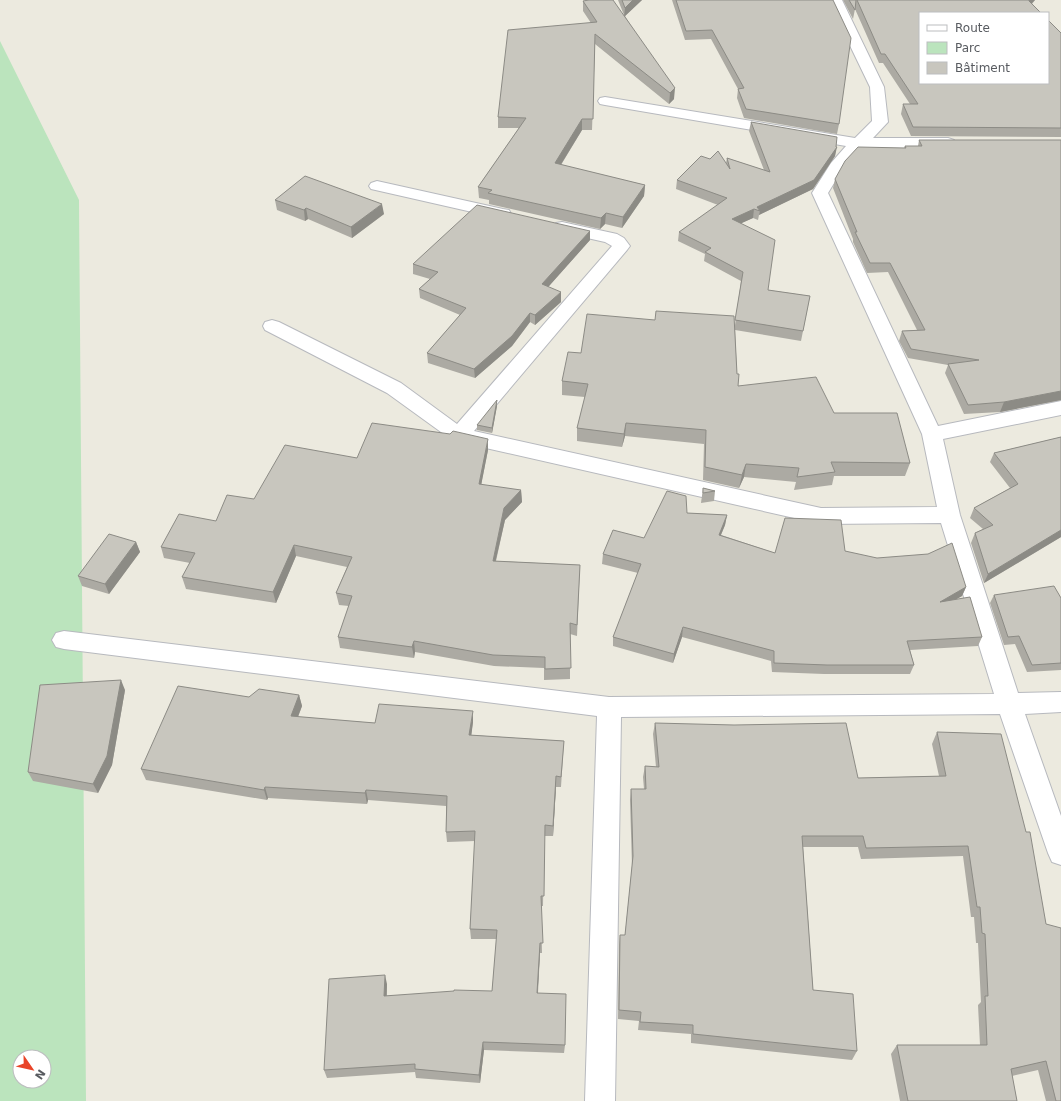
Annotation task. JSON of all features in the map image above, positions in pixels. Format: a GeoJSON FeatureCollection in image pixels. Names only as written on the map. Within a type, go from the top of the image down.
{"type":"FeatureCollection","features":[{"type":"Feature","properties":{"kind":"street"},"geometry":{"type":"LineString","coordinates":[[834,0],[877,88],[880,122],[871,133],[857,143],[832,172],[820,193],[932,434],[949,515],[1009,704],[1061,853]]}},
{"type":"Feature","properties":{"kind":"street"},"geometry":{"type":"LineString","coordinates":[[605,101],[857,143],[959,143]]}},
{"type":"Feature","properties":{"kind":"street"},"geometry":{"type":"LineString","coordinates":[[377,186],[517,218]]}},
{"type":"Feature","properties":{"kind":"street"},"geometry":{"type":"LineString","coordinates":[[459,435],[621,246],[618,242],[611,238],[548,224]]}},
{"type":"Feature","properties":{"kind":"street"},"geometry":{"type":"LineString","coordinates":[[272,326],[394,388],[459,435],[821,516],[949,515]]}},
{"type":"Feature","properties":{"kind":"street"},"geometry":{"type":"LineString","coordinates":[[932,434],[1061,408]]}},
{"type":"Feature","properties":{"kind":"street"},"geometry":{"type":"LineString","coordinates":[[64,640],[609,707],[1009,704],[1061,702]]}},
{"type":"Feature","properties":{"kind":"street"},"geometry":{"type":"LineString","coordinates":[[600,1101],[609,707]]}},
{"type":"Feature","properties":{"kind":"green space"},"geometry":{"type":"Polygon","coordinates":[[[0,41],[79,200],[86,1101],[0,1101],[0,41]]]}},
{"type":"Feature","properties":{"kind":"building"},"geometry":{"type":"Polygon","coordinates":[[[613,0],[675,88],[670,93],[595,34],[593,119],[582,119],[555,163],[645,185],[623,217],[606,213],[601,218],[488,193],[492,190],[478,187],[526,118],[498,117],[508,30],[597,22],[583,1],[613,0]]]}},
{"type":"Feature","properties":{"kind":"building"},"geometry":{"type":"Polygon","coordinates":[[[622,0],[633,0],[625,8],[622,0]]]}},
{"type":"Feature","properties":{"kind":"building"},"geometry":{"type":"Polygon","coordinates":[[[676,0],[833,0],[851,38],[839,124],[746,109],[738,89],[744,88],[712,30],[686,31],[676,0]]]}},
{"type":"Feature","properties":{"kind":"building"},"geometry":{"type":"Polygon","coordinates":[[[849,0],[856,0],[855,10],[849,0]]]}},
{"type":"Feature","properties":{"kind":"building"},"geometry":{"type":"Polygon","coordinates":[[[857,0],[1029,0],[1040,12],[919,12],[919,84],[1049,84],[1049,21],[1061,33],[1061,128],[913,127],[903,104],[918,104],[885,54],[881,54],[857,0]]]}},
{"type":"Feature","properties":{"kind":"building"},"geometry":{"type":"Polygon","coordinates":[[[751,122],[837,137],[837,147],[814,180],[757,207],[760,211],[754,209],[732,219],[775,240],[768,290],[810,296],[803,331],[735,320],[743,272],[705,252],[711,248],[679,232],[727,198],[677,180],[701,156],[710,159],[718,151],[730,169],[727,158],[770,172],[751,122]]]}},
{"type":"Feature","properties":{"kind":"building"},"geometry":{"type":"Polygon","coordinates":[[[919,140],[1061,140],[1061,391],[1004,402],[968,405],[948,364],[979,360],[911,349],[902,331],[925,330],[890,263],[870,263],[855,232],[857,232],[835,179],[845,161],[858,147],[906,148],[905,146],[922,146],[919,140]]]}},
{"type":"Feature","properties":{"kind":"building"},"geometry":{"type":"Polygon","coordinates":[[[305,176],[382,204],[351,227],[306,208],[304,210],[275,200],[305,176]]]}},
{"type":"Feature","properties":{"kind":"building"},"geometry":{"type":"Polygon","coordinates":[[[477,205],[590,231],[542,284],[561,292],[535,315],[530,313],[512,336],[474,369],[427,353],[466,308],[419,289],[438,272],[413,264],[477,205]]]}},
{"type":"Feature","properties":{"kind":"building"},"geometry":{"type":"Polygon","coordinates":[[[656,311],[734,316],[737,374],[739,374],[738,386],[816,377],[834,413],[897,413],[910,463],[831,462],[835,472],[797,477],[799,468],[746,464],[742,475],[705,467],[706,430],[626,423],[624,434],[577,428],[588,384],[562,381],[568,352],[581,353],[587,314],[655,320],[656,311]]]}},
{"type":"Feature","properties":{"kind":"building"},"geometry":{"type":"Polygon","coordinates":[[[497,400],[492,428],[477,425],[497,400]]]}},
{"type":"Feature","properties":{"kind":"building"},"geometry":{"type":"Polygon","coordinates":[[[372,423],[450,434],[453,431],[488,439],[479,484],[521,490],[504,508],[493,561],[580,565],[577,625],[570,623],[571,668],[545,669],[545,657],[493,655],[414,641],[412,647],[338,637],[352,596],[336,593],[352,557],[294,545],[273,592],[182,577],[195,553],[161,547],[179,514],[216,521],[227,495],[254,499],[285,445],[357,458],[372,423]]]}},
{"type":"Feature","properties":{"kind":"building"},"geometry":{"type":"Polygon","coordinates":[[[1061,437],[1061,530],[988,574],[975,533],[993,525],[974,508],[1018,484],[994,453],[1061,437]]]}},
{"type":"Feature","properties":{"kind":"building"},"geometry":{"type":"Polygon","coordinates":[[[703,488],[715,491],[703,493],[703,488]]]}},
{"type":"Feature","properties":{"kind":"building"},"geometry":{"type":"Polygon","coordinates":[[[667,491],[686,496],[687,513],[727,515],[719,535],[775,553],[785,518],[841,520],[845,551],[877,558],[928,554],[952,543],[966,587],[940,602],[970,597],[982,637],[907,641],[914,665],[827,665],[774,663],[774,651],[683,627],[674,654],[613,637],[641,564],[603,554],[613,530],[644,538],[667,491]]]}},
{"type":"Feature","properties":{"kind":"building"},"geometry":{"type":"Polygon","coordinates":[[[109,534],[136,542],[105,584],[78,576],[109,534]]]}},
{"type":"Feature","properties":{"kind":"building"},"geometry":{"type":"Polygon","coordinates":[[[1054,586],[1061,598],[1061,663],[1032,665],[1019,636],[1008,637],[994,595],[1054,586]]]}},
{"type":"Feature","properties":{"kind":"building"},"geometry":{"type":"Polygon","coordinates":[[[121,680],[107,756],[93,784],[28,772],[40,685],[121,680]]]}},
{"type":"Feature","properties":{"kind":"building"},"geometry":{"type":"Polygon","coordinates":[[[178,686],[249,697],[259,689],[299,695],[291,716],[375,723],[379,704],[473,711],[469,735],[564,741],[561,777],[556,776],[553,826],[545,825],[544,896],[541,896],[543,943],[540,943],[537,993],[566,994],[565,1045],[483,1042],[479,1075],[415,1069],[415,1064],[324,1070],[329,979],[385,975],[384,996],[454,990],[492,991],[497,930],[470,929],[475,831],[446,832],[447,796],[366,790],[365,793],[265,787],[264,790],[141,769],[178,686]]]}},
{"type":"Feature","properties":{"kind":"building"},"geometry":{"type":"Polygon","coordinates":[[[655,723],[734,725],[846,723],[858,778],[946,776],[937,732],[1001,734],[1026,832],[1030,832],[1046,924],[1061,928],[1061,1101],[1056,1101],[1046,1061],[1011,1069],[1017,1101],[908,1101],[897,1045],[987,1045],[985,996],[988,996],[985,934],[982,933],[980,907],[977,907],[968,846],[866,848],[863,836],[802,836],[813,990],[853,994],[857,1051],[693,1034],[693,1025],[640,1022],[641,1012],[619,1010],[620,935],[625,935],[633,856],[631,789],[646,789],[645,766],[659,767],[655,723]]]}}]}
